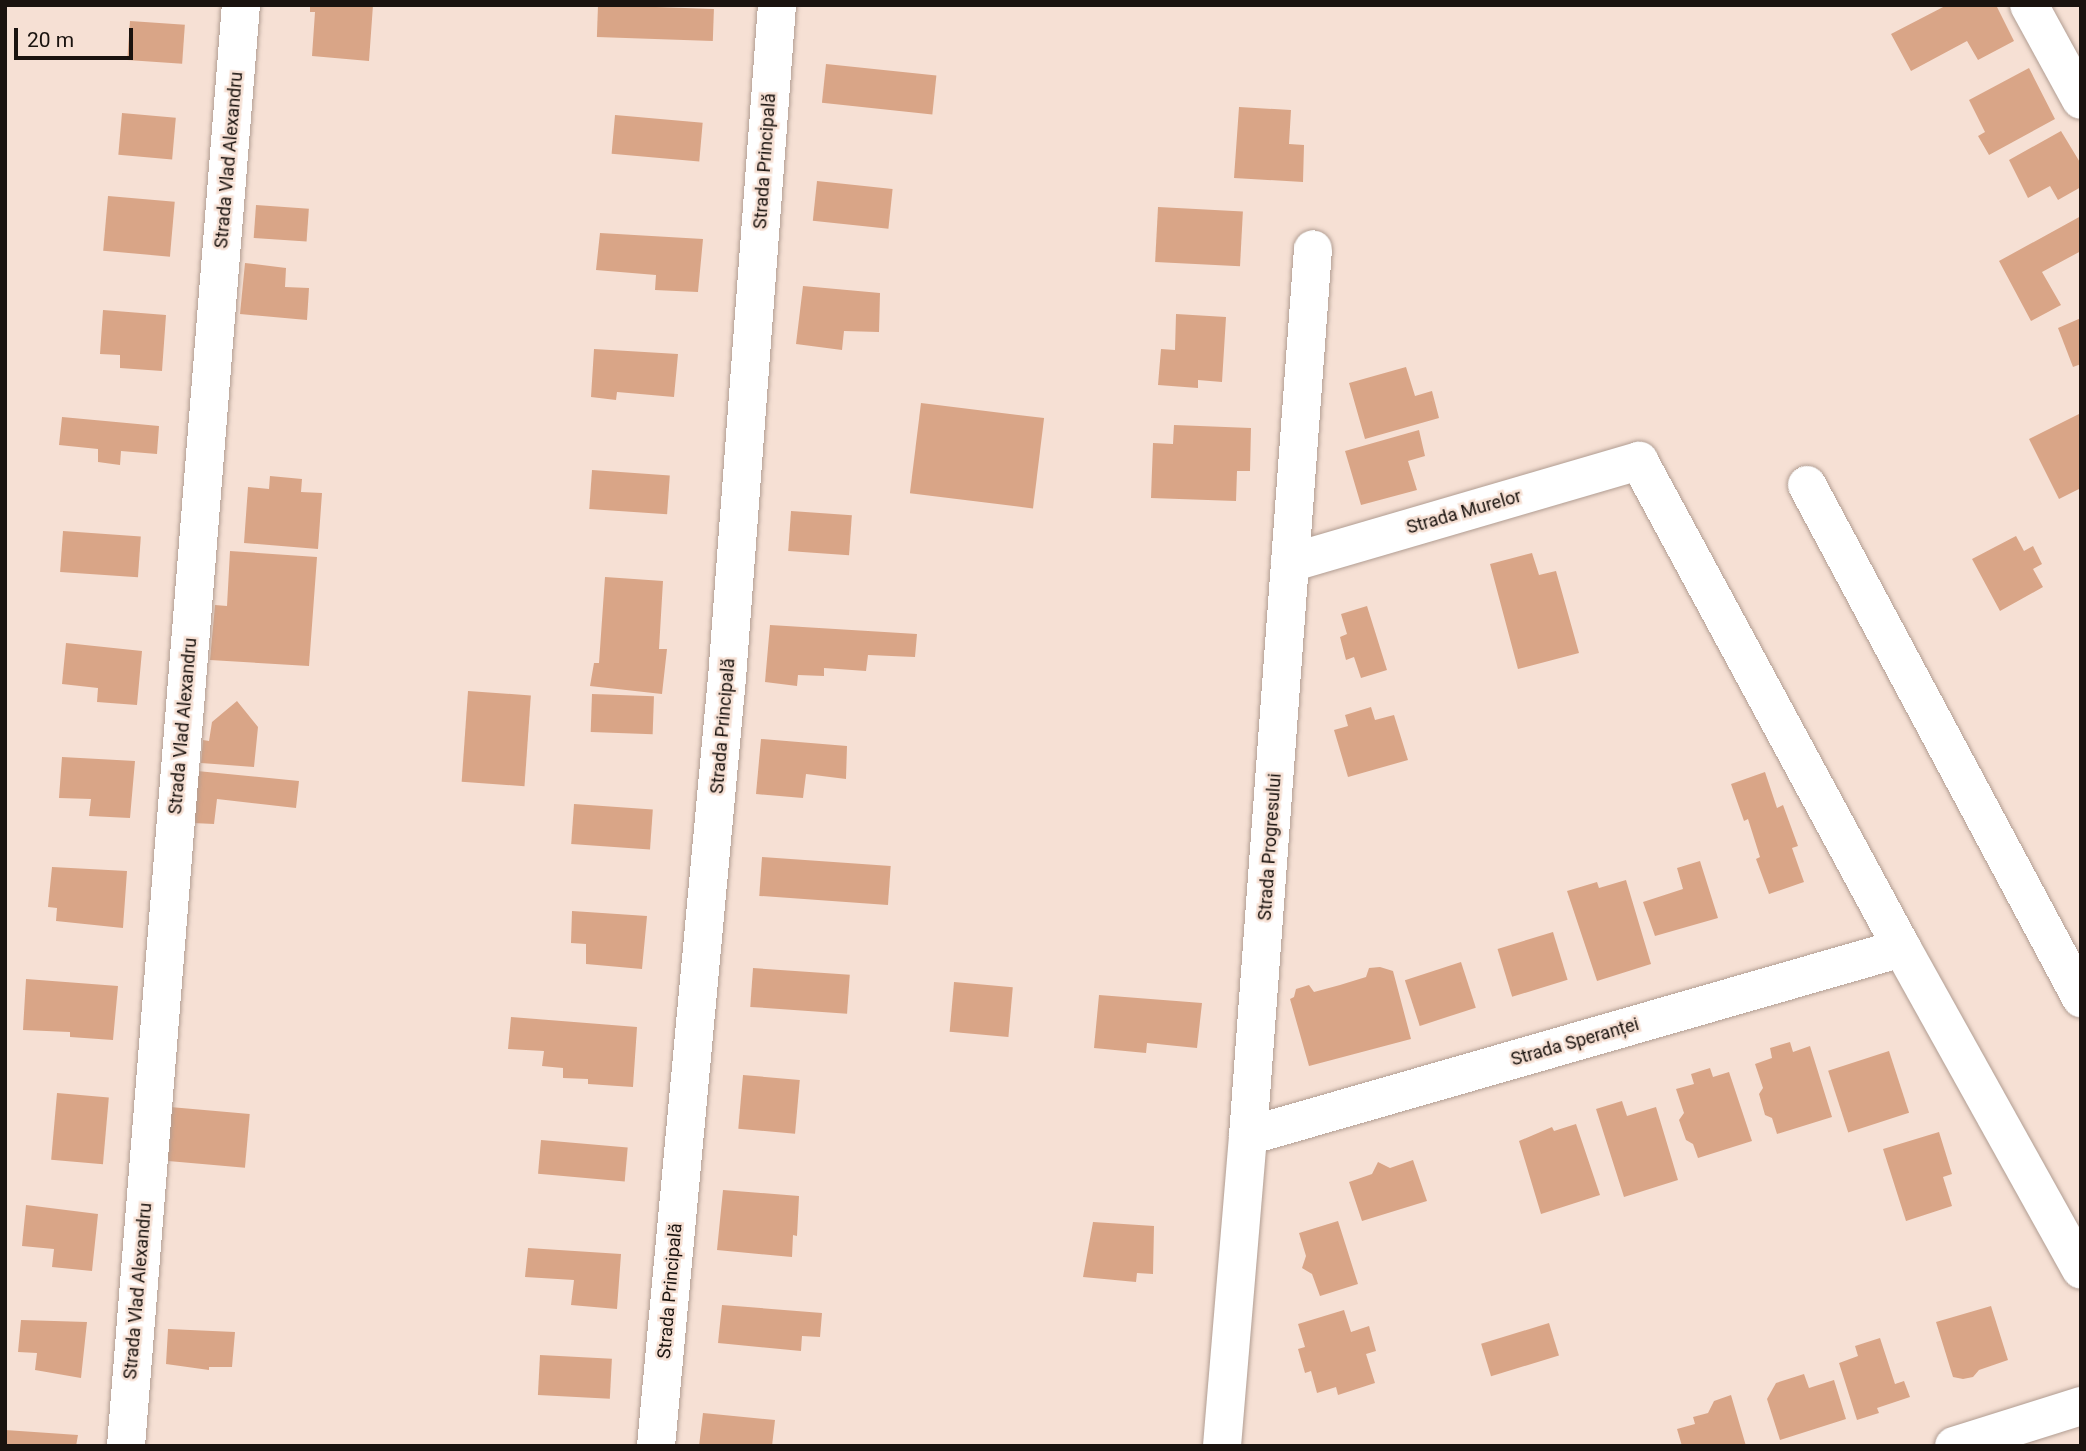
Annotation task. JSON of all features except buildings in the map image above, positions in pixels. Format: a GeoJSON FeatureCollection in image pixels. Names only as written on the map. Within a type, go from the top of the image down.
{"type":"FeatureCollection","features":[{"type":"Feature","properties":{"kind":"street","name":"Strada Vlad Alexandru"},"geometry":{"type":"LineString","coordinates":[[125,1446],[241,5]]}},
{"type":"Feature","properties":{"kind":"street","name":"Strada Principală"},"geometry":{"type":"LineString","coordinates":[[656,1446],[727,678],[777,5]]}},
{"type":"Feature","properties":{"kind":"street"},"geometry":{"type":"LineString","coordinates":[[2029,5],[2081,100]]}},
{"type":"Feature","properties":{"kind":"street","name":"Strada Progresului"},"geometry":{"type":"LineString","coordinates":[[1222,1446],[1248,1136],[1313,248]]}},
{"type":"Feature","properties":{"kind":"street","name":"Strada Murelor"},"geometry":{"type":"LineString","coordinates":[[1290,563],[1639,461],[1902,948]]}},
{"type":"Feature","properties":{"kind":"street"},"geometry":{"type":"LineString","coordinates":[[1807,485],[2081,998]]}},
{"type":"Feature","properties":{"kind":"street"},"geometry":{"type":"LineString","coordinates":[[1902,948],[2081,1270]]}},
{"type":"Feature","properties":{"kind":"street","name":"Strada Speranței"},"geometry":{"type":"LineString","coordinates":[[1248,1136],[1902,948]]}},
{"type":"Feature","properties":{"kind":"street"},"geometry":{"type":"LineString","coordinates":[[1954,1446],[2081,1406]]}}]}
